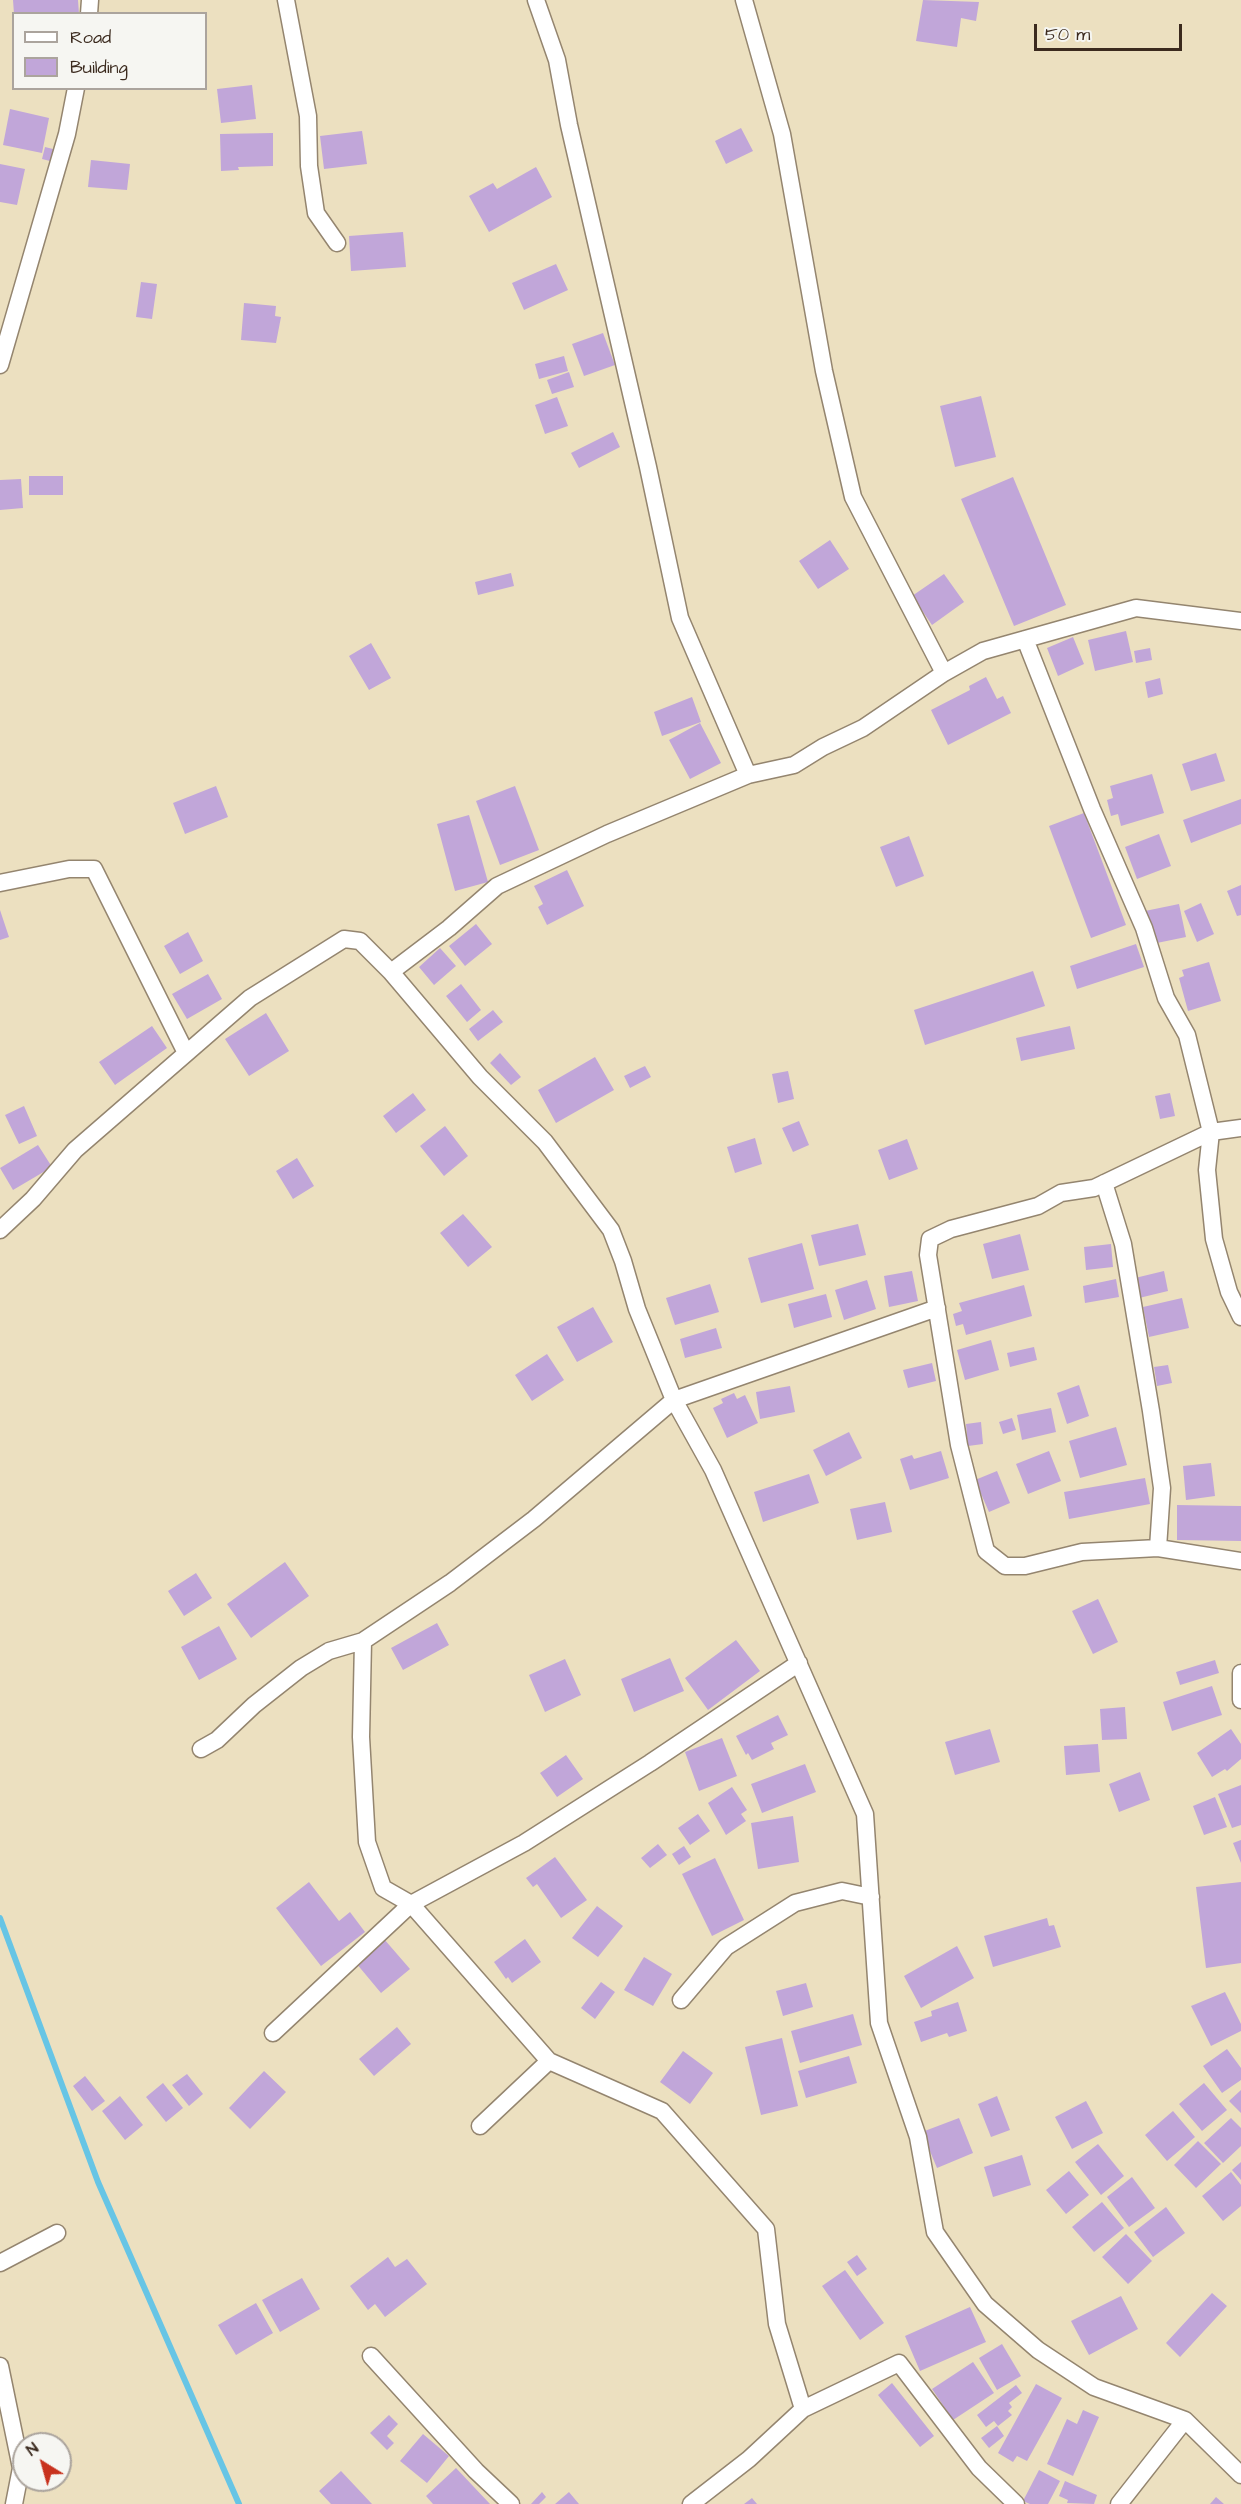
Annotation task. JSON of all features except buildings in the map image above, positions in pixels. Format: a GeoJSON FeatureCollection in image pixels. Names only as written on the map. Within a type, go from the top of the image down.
{"type":"FeatureCollection","features":[{"type":"Feature","properties":{"kind":"street"},"geometry":{"type":"LineString","coordinates":[[286,0],[308,116],[309,166],[316,213],[337,243]]}},
{"type":"Feature","properties":{"kind":"street"},"geometry":{"type":"LineString","coordinates":[[536,0],[557,60],[569,125],[646,456],[680,618],[748,775]]}},
{"type":"Feature","properties":{"kind":"street"},"geometry":{"type":"LineString","coordinates":[[744,0],[782,134],[824,372],[853,497],[944,673]]}},
{"type":"Feature","properties":{"kind":"street"},"geometry":{"type":"LineString","coordinates":[[0,365],[67,134],[76,90]]}},
{"type":"Feature","properties":{"kind":"street"},"geometry":{"type":"LineString","coordinates":[[391,972],[449,928],[497,886],[607,834],[748,775],[794,765],[823,747],[863,728],[944,673],[983,651],[1136,609],[1241,621]]}},
{"type":"Feature","properties":{"kind":"street"},"geometry":{"type":"LineString","coordinates":[[1024,639],[1092,809],[1144,928],[1166,998],[1187,1035],[1211,1132],[1207,1170],[1214,1239],[1229,1292],[1241,1317]]}},
{"type":"Feature","properties":{"kind":"street"},"geometry":{"type":"LineString","coordinates":[[0,883],[69,869],[94,869],[186,1053]]}},
{"type":"Feature","properties":{"kind":"street"},"geometry":{"type":"LineString","coordinates":[[0,1230],[33,1199],[75,1150],[250,998],[345,939],[360,941],[391,972],[480,1077],[545,1142],[611,1230],[637,1309],[674,1400],[713,1470],[865,1814],[879,2023],[918,2137],[935,2232],[984,2304],[1038,2350],[1094,2387],[1185,2420],[1241,2475]]}},
{"type":"Feature","properties":{"kind":"street"},"geometry":{"type":"LineString","coordinates":[[1241,1128],[1211,1132],[1094,1188],[1061,1193],[1038,1206],[951,1229],[930,1239],[928,1255],[959,1445],[986,1551],[1005,1566],[1025,1566],[1082,1552],[1158,1548],[1241,1561]]}},
{"type":"Feature","properties":{"kind":"street"},"geometry":{"type":"LineString","coordinates":[[1104,1183],[1123,1244],[1153,1422],[1162,1488],[1158,1548]]}},
{"type":"Feature","properties":{"kind":"street"},"geometry":{"type":"LineString","coordinates":[[201,1749],[218,1740],[254,1705],[301,1668],[329,1652],[363,1641],[450,1583],[534,1519],[674,1400],[937,1308]]}},
{"type":"Feature","properties":{"kind":"street"},"geometry":{"type":"LineString","coordinates":[[363,1641],[361,1737],[368,1842],[383,1888],[411,1904],[549,2061],[662,2111],[766,2229],[777,2324],[803,2409]]}},
{"type":"Feature","properties":{"kind":"street"},"geometry":{"type":"LineString","coordinates":[[273,2033],[411,1904],[524,1843],[650,1763],[798,1663]]}},
{"type":"Feature","properties":{"kind":"street"},"geometry":{"type":"LineString","coordinates":[[1241,1673],[1241,1700]]}},
{"type":"Feature","properties":{"kind":"street"},"geometry":{"type":"LineString","coordinates":[[681,2000],[726,1947],[795,1903],[842,1890],[871,1898]]}},
{"type":"Feature","properties":{"kind":"street"},"geometry":{"type":"LineString","coordinates":[[480,2126],[549,2061]]}},
{"type":"Feature","properties":{"kind":"street"},"geometry":{"type":"LineString","coordinates":[[0,2263],[57,2233]]}},
{"type":"Feature","properties":{"kind":"street"},"geometry":{"type":"LineString","coordinates":[[371,2356],[476,2471],[511,2504]]}},
{"type":"Feature","properties":{"kind":"street"},"geometry":{"type":"LineString","coordinates":[[691,2504],[749,2459],[803,2409],[899,2363],[979,2468],[1016,2504]]}},
{"type":"Feature","properties":{"kind":"street"},"geometry":{"type":"LineString","coordinates":[[0,2366],[21,2468],[14,2504]]}},
{"type":"Feature","properties":{"kind":"street"},"geometry":{"type":"LineString","coordinates":[[1119,2504],[1185,2420]]}},
{"type":"Feature","properties":{"kind":"waterway"},"geometry":{"type":"LineString","coordinates":[[0,1918],[98,2182],[239,2504]]}}]}
